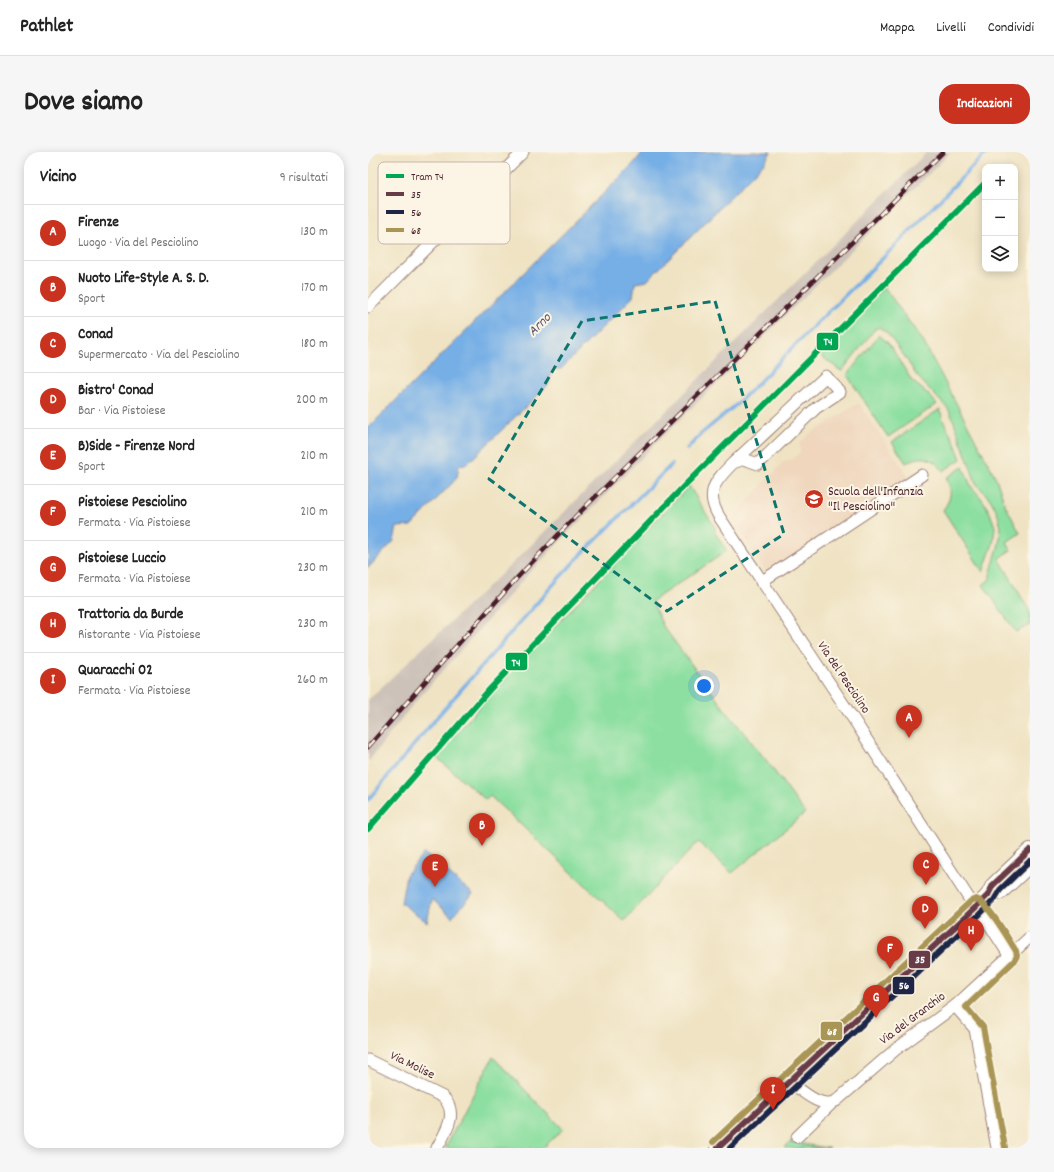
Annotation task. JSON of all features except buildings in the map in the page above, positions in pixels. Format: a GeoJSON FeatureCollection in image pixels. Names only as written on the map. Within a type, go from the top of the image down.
{"type":"FeatureCollection","features":[{"type":"Feature","properties":{"kind":"main road"},"geometry":{"type":"LineString","coordinates":[[718,1148],[976,907],[988,895],[993,884],[1030,850]]}},
{"type":"Feature","properties":{"kind":"main road"},"geometry":{"type":"LineString","coordinates":[[988,895],[1001,892],[1030,866]]}},
{"type":"Feature","properties":{"kind":"street"},"geometry":{"type":"LineString","coordinates":[[510,165],[523,152]]}},
{"type":"Feature","properties":{"kind":"street"},"geometry":{"type":"LineString","coordinates":[[368,307],[431,244]]}},
{"type":"Feature","properties":{"kind":"street","name":"Via del Pesciolino"},"geometry":{"type":"LineString","coordinates":[[733,463],[744,459],[758,464],[816,408],[840,392],[826,376],[733,463],[720,476],[713,490],[713,504],[720,518],[761,582],[856,723],[968,898],[976,907]]}},
{"type":"Feature","properties":{"kind":"street"},"geometry":{"type":"LineString","coordinates":[[761,582],[922,475]]}},
{"type":"Feature","properties":{"kind":"street"},"geometry":{"type":"LineString","coordinates":[[976,907],[984,916],[1010,955]]}},
{"type":"Feature","properties":{"kind":"street","name":"Via del Granchio"},"geometry":{"type":"LineString","coordinates":[[797,1137],[832,1103],[895,1050],[955,1006],[1030,937]]}},
{"type":"Feature","properties":{"kind":"street"},"geometry":{"type":"LineString","coordinates":[[955,1006],[975,1029],[997,1148]]}},
{"type":"Feature","properties":{"kind":"street","name":"Via Molise"},"geometry":{"type":"LineString","coordinates":[[368,1060],[443,1097],[449,1105],[451,1115],[437,1148]]}},
{"type":"Feature","properties":{"kind":"street"},"geometry":{"type":"LineString","coordinates":[[790,1082],[818,1101],[832,1103]]}},
{"type":"Feature","properties":{"kind":"highlighted area"},"geometry":{"type":"Polygon","coordinates":[[[715,301],[784,534],[667,611],[489,479],[582,321],[715,301]]]}},
{"type":"Feature","properties":{"kind":"shaded area"},"geometry":{"type":"Polygon","coordinates":[[[927,152],[951,152],[652,447],[529,573],[409,709],[368,762],[368,700],[515,561],[927,152]]]}},
{"type":"Feature","properties":{"kind":"shaded area","name":"Scuola dell'Infanzia \"Il Pesciolino\""},"geometry":{"type":"Polygon","coordinates":[[[859,403],[909,478],[767,573],[731,519],[785,460],[791,460],[800,453],[800,443],[810,434],[859,403]]]}},
{"type":"Feature","properties":{"kind":"green space"},"geometry":{"type":"Polygon","coordinates":[[[884,287],[923,341],[996,478],[1005,505],[1020,533],[1007,542],[1011,550],[999,558],[1030,612],[1030,625],[1016,632],[983,585],[990,579],[999,544],[1001,527],[997,511],[990,499],[976,483],[949,410],[917,376],[887,333],[879,327],[874,330],[842,371],[819,354],[884,287]]]}},
{"type":"Feature","properties":{"kind":"green space"},"geometry":{"type":"Polygon","coordinates":[[[879,335],[889,344],[912,381],[927,393],[937,404],[888,437],[847,375],[879,335]]]}},
{"type":"Feature","properties":{"kind":"green space"},"geometry":{"type":"Polygon","coordinates":[[[940,409],[943,420],[961,459],[943,471],[939,466],[926,458],[917,458],[906,463],[892,442],[940,409]]]}},
{"type":"Feature","properties":{"kind":"green space"},"geometry":{"type":"Polygon","coordinates":[[[963,467],[971,486],[982,499],[990,513],[995,527],[993,543],[983,572],[943,510],[948,502],[950,494],[950,487],[946,478],[963,467]]]}},
{"type":"Feature","properties":{"kind":"green space"},"geometry":{"type":"Polygon","coordinates":[[[689,486],[716,529],[714,531],[727,551],[652,601],[663,626],[723,707],[766,760],[805,813],[732,873],[698,842],[624,921],[490,796],[486,800],[436,757],[494,690],[689,486]]]}},
{"type":"Feature","properties":{"kind":"green space"},"geometry":{"type":"Polygon","coordinates":[[[493,1057],[563,1129],[543,1148],[445,1148],[493,1057]]]}},
{"type":"Feature","properties":{"kind":"green space"},"geometry":{"type":"Polygon","coordinates":[[[790,1142],[828,1148],[784,1148],[790,1142]]]}},
{"type":"Feature","properties":{"kind":"water","name":"Arno"},"geometry":{"type":"Polygon","coordinates":[[[643,152],[771,152],[764,163],[647,281],[635,283],[633,297],[561,369],[552,369],[549,384],[467,464],[459,465],[457,478],[411,526],[397,527],[394,541],[368,568],[368,428],[634,163],[643,152]]]}},
{"type":"Feature","properties":{"kind":"water"},"geometry":{"type":"Polygon","coordinates":[[[424,853],[473,894],[452,917],[432,899],[427,922],[401,903],[406,875],[424,853]]]}},
{"type":"Feature","properties":{"kind":"waterway"},"geometry":{"type":"LineString","coordinates":[[687,449],[701,434],[737,404],[987,152]]}},
{"type":"Feature","properties":{"kind":"waterway"},"geometry":{"type":"LineString","coordinates":[[368,800],[438,716],[552,586],[672,464]]}},
{"type":"Feature","properties":{"kind":"railway"},"geometry":{"type":"LineString","coordinates":[[368,747],[517,578],[577,515],[943,152]]}},
{"type":"Feature","properties":{"kind":"tram line","name":"T4"},"geometry":{"type":"LineString","coordinates":[[368,829],[490,689],[685,485],[982,186]]}},
{"type":"Feature","properties":{"kind":"transit line","name":"35"},"geometry":{"type":"LineString","coordinates":[[718,1148],[976,907],[988,895],[993,885],[1030,850]]}},
{"type":"Feature","properties":{"kind":"transit line","name":"56"},"geometry":{"type":"LineString","coordinates":[[730,1148],[981,913],[994,900],[1000,890],[1030,861]]}},
{"type":"Feature","properties":{"kind":"transit line","name":"68"},"geometry":{"type":"LineString","coordinates":[[713,1142],[971,901],[976,899],[981,902],[992,914],[1016,951],[1017,956],[1014,961],[966,1007],[983,1027],[1005,1147]]}},
{"type":"Feature","properties":{"kind":"place","name":"Scuola dell'Infanzia \"Il Pesciolino\""},"geometry":{"type":"Point","coordinates":[814,499]}},
{"type":"Feature","properties":{"kind":"place","name":"Firenze"},"geometry":{"type":"Point","coordinates":[909,738]}},
{"type":"Feature","properties":{"kind":"place","name":"Nuoto Life-Style A. S. D."},"geometry":{"type":"Point","coordinates":[482,846]}},
{"type":"Feature","properties":{"kind":"place","name":"Conad"},"geometry":{"type":"Point","coordinates":[926,885]}},
{"type":"Feature","properties":{"kind":"place","name":"B)Side - Firenze Nord"},"geometry":{"type":"Point","coordinates":[435,887]}},
{"type":"Feature","properties":{"kind":"place","name":"Bistro' Conad"},"geometry":{"type":"Point","coordinates":[925,929]}},
{"type":"Feature","properties":{"kind":"place","name":"Trattoria da Burde"},"geometry":{"type":"Point","coordinates":[971,951]}},
{"type":"Feature","properties":{"kind":"place","name":"Pistoiese Pesciolino"},"geometry":{"type":"Point","coordinates":[890,969]}},
{"type":"Feature","properties":{"kind":"place","name":"Pistoiese Luccio"},"geometry":{"type":"Point","coordinates":[876,1018]}},
{"type":"Feature","properties":{"kind":"place","name":"Quaracchi 02"},"geometry":{"type":"Point","coordinates":[773,1110]}}]}
